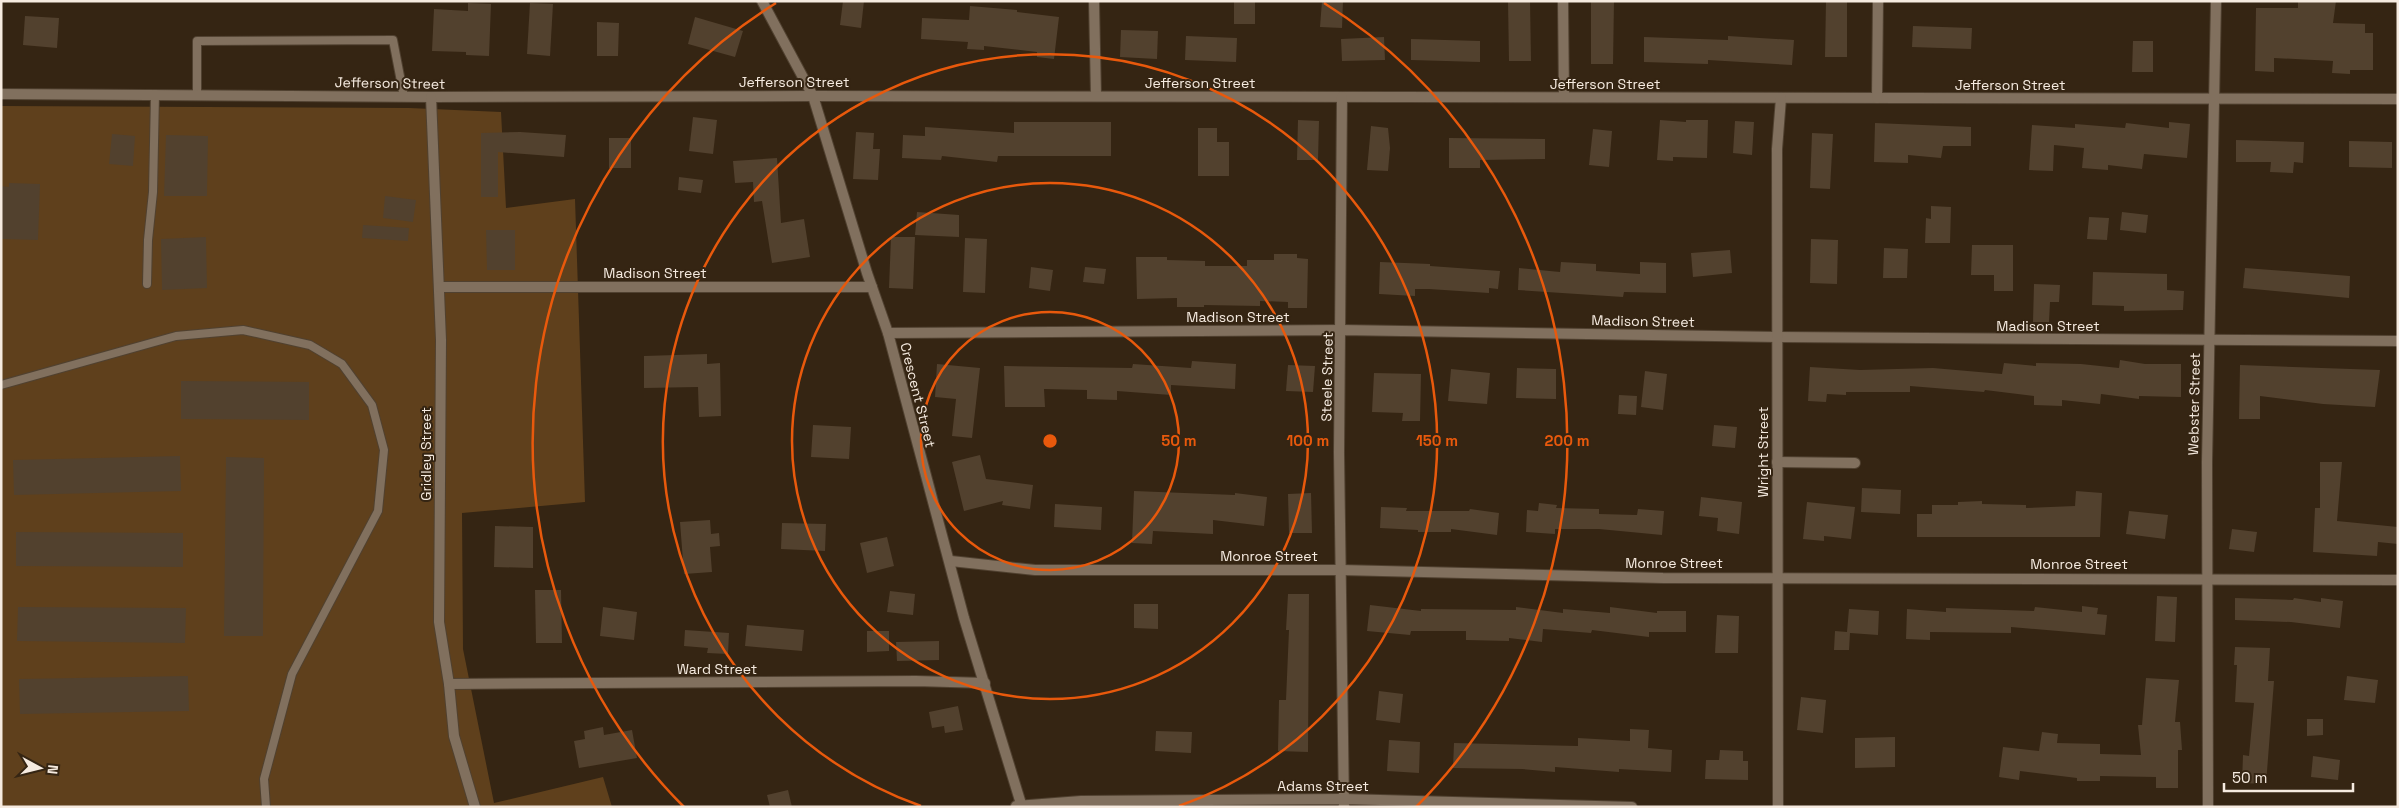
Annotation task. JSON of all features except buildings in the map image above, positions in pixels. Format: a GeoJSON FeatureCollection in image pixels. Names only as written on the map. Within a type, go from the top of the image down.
{"type":"FeatureCollection","features":[{"type":"Feature","properties":{"kind":"street","name":"Crescent Street"},"geometry":{"type":"LineString","coordinates":[[762,1],[813,96],[888,333],[915,441],[950,561],[964,618],[1019,806]]}},
{"type":"Feature","properties":{"kind":"street"},"geometry":{"type":"LineString","coordinates":[[1094,1],[1096,96]]}},
{"type":"Feature","properties":{"kind":"street"},"geometry":{"type":"LineString","coordinates":[[1563,1],[1564,97]]}},
{"type":"Feature","properties":{"kind":"street"},"geometry":{"type":"LineString","coordinates":[[1877,98],[1878,1]]}},
{"type":"Feature","properties":{"kind":"street","name":"Webster Street"},"geometry":{"type":"LineString","coordinates":[[2208,807],[2209,341],[2216,1]]}},
{"type":"Feature","properties":{"kind":"street","name":"Jefferson Street"},"geometry":{"type":"LineString","coordinates":[[1,94],[404,97],[1096,96],[2398,99]]}},
{"type":"Feature","properties":{"kind":"street","name":"Gridley Street"},"geometry":{"type":"LineString","coordinates":[[431,97],[441,340],[439,622],[449,684],[454,736],[476,807]]}},
{"type":"Feature","properties":{"kind":"street","name":"Steele Street"},"geometry":{"type":"LineString","coordinates":[[1342,97],[1341,570],[1344,803]]}},
{"type":"Feature","properties":{"kind":"street","name":"Wright Street"},"geometry":{"type":"LineString","coordinates":[[1778,807],[1777,149],[1781,98]]}},
{"type":"Feature","properties":{"kind":"street","name":"Madison Street"},"geometry":{"type":"LineString","coordinates":[[439,287],[872,287]]}},
{"type":"Feature","properties":{"kind":"street","name":"Madison Street"},"geometry":{"type":"LineString","coordinates":[[888,333],[1341,330],[1778,337],[2398,341]]}},
{"type":"Feature","properties":{"kind":"street"},"geometry":{"type":"LineString","coordinates":[[1777,462],[1855,463]]}},
{"type":"Feature","properties":{"kind":"street","name":"Monroe Street"},"geometry":{"type":"LineString","coordinates":[[950,561],[1035,570],[1341,570],[1664,578],[2398,580]]}},
{"type":"Feature","properties":{"kind":"street","name":"Ward Street"},"geometry":{"type":"LineString","coordinates":[[449,684],[916,681],[984,683]]}},
{"type":"Feature","properties":{"kind":"street","name":"Adams Street"},"geometry":{"type":"LineString","coordinates":[[1019,806],[1081,801],[1632,807]]}},
{"type":"Feature","properties":{"kind":"lane"},"geometry":{"type":"LineString","coordinates":[[197,94],[197,41],[393,40],[404,97]]}},
{"type":"Feature","properties":{"kind":"lane"},"geometry":{"type":"LineString","coordinates":[[147,284],[148,240],[154,192],[155,94]]}},
{"type":"Feature","properties":{"kind":"lane"},"geometry":{"type":"LineString","coordinates":[[1,385],[176,336],[243,330],[310,345],[342,364],[372,404],[384,450],[378,511],[292,674],[264,779],[266,807]]}},
{"type":"Feature","properties":{"kind":"shaded area"},"geometry":{"type":"Polygon","coordinates":[[[1,106],[409,108],[501,112],[506,208],[575,199],[585,502],[462,513],[463,649],[494,803],[603,777],[612,807],[1,807],[1,106]]]}}]}
